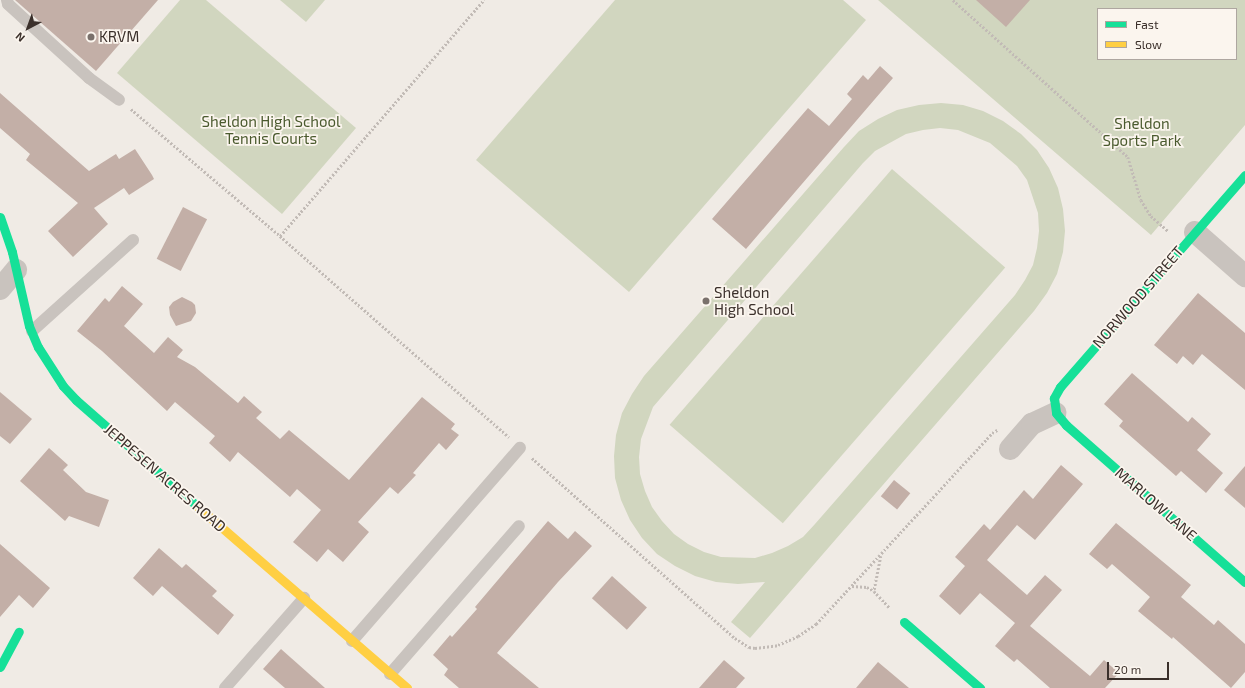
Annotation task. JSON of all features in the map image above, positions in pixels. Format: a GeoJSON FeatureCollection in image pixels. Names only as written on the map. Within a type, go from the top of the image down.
{"type":"FeatureCollection","features":[{"type":"Feature","properties":{"kind":"street","name":"NORWOOD STREET"},"geometry":{"type":"LineString","coordinates":[[1061,419],[1054,398],[1060,387],[1245,175]]}},
{"type":"Feature","properties":{"kind":"street","name":"JEPPESEN ACRES ROAD"},"geometry":{"type":"LineString","coordinates":[[0,217],[16,270],[24,309],[32,332],[47,364],[63,386],[76,400],[407,688]]}},
{"type":"Feature","properties":{"kind":"street"},"geometry":{"type":"LineString","coordinates":[[1190,239],[1245,276]]}},
{"type":"Feature","properties":{"kind":"street"},"geometry":{"type":"LineString","coordinates":[[0,289],[16,270]]}},
{"type":"Feature","properties":{"kind":"street"},"geometry":{"type":"LineString","coordinates":[[1016,442],[1032,424],[1061,419]]}},
{"type":"Feature","properties":{"kind":"street","name":"MARLOW LANE"},"geometry":{"type":"LineString","coordinates":[[1061,419],[1245,582]]}},
{"type":"Feature","properties":{"kind":"street"},"geometry":{"type":"LineString","coordinates":[[904,622],[980,688]]}},
{"type":"Feature","properties":{"kind":"street"},"geometry":{"type":"LineString","coordinates":[[0,668],[19,632]]}},
{"type":"Feature","properties":{"kind":"lane"},"geometry":{"type":"LineString","coordinates":[[7,0],[8,4],[89,78],[119,100]]}},
{"type":"Feature","properties":{"kind":"lane"},"geometry":{"type":"LineString","coordinates":[[32,332],[133,240]]}},
{"type":"Feature","properties":{"kind":"lane"},"geometry":{"type":"LineString","coordinates":[[352,641],[520,448]]}},
{"type":"Feature","properties":{"kind":"lane"},"geometry":{"type":"LineString","coordinates":[[390,674],[519,526]]}},
{"type":"Feature","properties":{"kind":"lane"},"geometry":{"type":"LineString","coordinates":[[225,688],[304,598]]}},
{"type":"Feature","properties":{"kind":"path"},"geometry":{"type":"LineString","coordinates":[[280,236],[484,0]]}},
{"type":"Feature","properties":{"kind":"path"},"geometry":{"type":"LineString","coordinates":[[953,0],[1128,157],[1141,200],[1151,216],[1190,239]]}},
{"type":"Feature","properties":{"kind":"path"},"geometry":{"type":"LineString","coordinates":[[119,100],[280,236],[735,638],[749,647],[778,646],[798,636],[816,624],[992,433],[998,429],[1010,428],[1016,442]]}},
{"type":"Feature","properties":{"kind":"path"},"geometry":{"type":"LineString","coordinates":[[874,591],[882,554]]}},
{"type":"Feature","properties":{"kind":"path"},"geometry":{"type":"LineString","coordinates":[[852,586],[867,587],[874,591],[904,622]]}},
{"type":"Feature","properties":{"kind":"green space","name":"Sheldon High School Tennis Courts"},"geometry":{"type":"Polygon","coordinates":[[[180,0],[206,0],[356,128],[282,214],[117,73],[180,0]]]}},
{"type":"Feature","properties":{"kind":"green space"},"geometry":{"type":"Polygon","coordinates":[[[280,0],[325,0],[306,22],[280,0]]]}},
{"type":"Feature","properties":{"kind":"green space"},"geometry":{"type":"Polygon","coordinates":[[[615,0],[843,0],[866,20],[629,292],[476,160],[615,0]]]}},
{"type":"Feature","properties":{"kind":"green space","name":"Sheldon Sports Park"},"geometry":{"type":"Polygon","coordinates":[[[878,0],[1245,0],[1245,125],[1151,235],[878,0]]]}},
{"type":"Feature","properties":{"kind":"green space"},"geometry":{"type":"Polygon","coordinates":[[[941,103],[963,105],[983,111],[1003,121],[1021,134],[1037,150],[1049,168],[1058,188],[1063,209],[1065,231],[1063,252],[1057,274],[1047,293],[1034,311],[750,638],[731,622],[765,582],[738,584],[716,582],[695,576],[675,566],[657,554],[642,538],[630,520],[621,500],[615,478],[614,456],[616,435],[622,413],[644,376],[859,131],[878,119],[897,110],[919,105],[941,103]],[[940,128],[906,134],[875,151],[863,163],[653,407],[641,439],[639,457],[640,474],[652,507],[674,534],[688,544],[704,552],[721,557],[755,558],[788,546],[803,537],[1015,295],[1025,280],[1033,265],[1039,231],[1038,213],[1027,180],[1017,166],[990,143],[958,130],[940,128]]]}},
{"type":"Feature","properties":{"kind":"green space"},"geometry":{"type":"Polygon","coordinates":[[[892,169],[1005,267],[783,523],[670,425],[892,169]]]}},
{"type":"Feature","properties":{"kind":"building","name":"KRVM"},"geometry":{"type":"Polygon","coordinates":[[[15,0],[158,0],[96,71],[15,0]]]}},
{"type":"Feature","properties":{"kind":"building"},"geometry":{"type":"Polygon","coordinates":[[[976,0],[1030,0],[1006,27],[976,0]]]}},
{"type":"Feature","properties":{"kind":"building"},"geometry":{"type":"Polygon","coordinates":[[[880,66],[893,78],[746,249],[712,219],[808,108],[829,126],[852,99],[847,94],[863,75],[868,80],[880,66]]]}},
{"type":"Feature","properties":{"kind":"building"},"geometry":{"type":"Polygon","coordinates":[[[0,93],[89,171],[116,154],[119,159],[135,149],[154,179],[129,195],[124,188],[94,208],[108,224],[73,257],[48,231],[78,203],[26,160],[30,154],[0,128],[0,93]]]}},
{"type":"Feature","properties":{"kind":"building"},"geometry":{"type":"Polygon","coordinates":[[[183,207],[207,219],[181,271],[157,259],[183,207]]]}},
{"type":"Feature","properties":{"kind":"building"},"geometry":{"type":"Polygon","coordinates":[[[122,286],[143,304],[124,326],[154,353],[168,337],[183,350],[177,357],[195,367],[238,403],[244,396],[262,412],[256,418],[280,439],[289,430],[349,480],[422,397],[455,424],[451,429],[459,435],[446,450],[439,443],[413,473],[416,475],[398,494],[390,487],[358,522],[369,532],[343,562],[328,549],[317,562],[293,542],[321,510],[297,489],[290,497],[238,452],[230,462],[209,443],[215,436],[175,402],[167,411],[102,351],[77,331],[105,298],[109,302],[122,286]]]}},
{"type":"Feature","properties":{"kind":"building"},"geometry":{"type":"Polygon","coordinates":[[[1198,293],[1245,333],[1245,390],[1202,354],[1193,365],[1183,356],[1177,364],[1154,345],[1198,293]]]}},
{"type":"Feature","properties":{"kind":"building"},"geometry":{"type":"Polygon","coordinates":[[[182,297],[195,305],[196,313],[191,321],[176,326],[170,315],[169,307],[173,302],[182,297]]]}},
{"type":"Feature","properties":{"kind":"building"},"geometry":{"type":"Polygon","coordinates":[[[1132,373],[1188,422],[1192,417],[1211,434],[1197,450],[1223,473],[1206,493],[1181,471],[1176,476],[1119,426],[1123,421],[1104,404],[1132,373]]]}},
{"type":"Feature","properties":{"kind":"building"},"geometry":{"type":"Polygon","coordinates":[[[0,392],[32,419],[10,444],[0,436],[0,392]]]}},
{"type":"Feature","properties":{"kind":"building"},"geometry":{"type":"Polygon","coordinates":[[[49,448],[68,465],[63,470],[86,492],[109,500],[99,527],[69,516],[65,521],[20,481],[49,448]]]}},
{"type":"Feature","properties":{"kind":"building"},"geometry":{"type":"Polygon","coordinates":[[[1061,465],[1083,484],[1035,540],[1017,525],[987,560],[1027,595],[1045,575],[1062,590],[1030,626],[1090,676],[1104,660],[1119,673],[1105,688],[1050,688],[1017,659],[1014,662],[995,646],[1015,623],[980,593],[960,615],[939,596],[965,566],[955,557],[984,524],[990,530],[1024,490],[1033,499],[1061,465]]]}},
{"type":"Feature","properties":{"kind":"building"},"geometry":{"type":"Polygon","coordinates":[[[1245,466],[1245,508],[1224,490],[1245,466]]]}},
{"type":"Feature","properties":{"kind":"building"},"geometry":{"type":"Polygon","coordinates":[[[894,480],[910,493],[897,510],[881,496],[894,480]]]}},
{"type":"Feature","properties":{"kind":"building"},"geometry":{"type":"Polygon","coordinates":[[[548,521],[568,539],[575,531],[592,546],[558,582],[497,653],[539,688],[459,688],[444,675],[448,669],[433,655],[450,635],[452,637],[477,609],[475,607],[548,521]]]}},
{"type":"Feature","properties":{"kind":"building"},"geometry":{"type":"Polygon","coordinates":[[[1116,523],[1191,585],[1181,597],[1214,625],[1218,620],[1245,644],[1245,672],[1231,688],[1173,637],[1172,639],[1138,611],[1150,597],[1112,564],[1107,569],[1089,554],[1116,523]]]}},
{"type":"Feature","properties":{"kind":"building"},"geometry":{"type":"Polygon","coordinates":[[[0,544],[50,588],[33,608],[19,595],[0,617],[0,544]]]}},
{"type":"Feature","properties":{"kind":"building"},"geometry":{"type":"Polygon","coordinates":[[[159,548],[182,568],[186,564],[217,591],[212,596],[234,615],[218,635],[162,586],[153,596],[133,578],[159,548]]]}},
{"type":"Feature","properties":{"kind":"building"},"geometry":{"type":"Polygon","coordinates":[[[612,576],[647,607],[627,630],[592,598],[612,576]]]}},
{"type":"Feature","properties":{"kind":"building"},"geometry":{"type":"Polygon","coordinates":[[[281,649],[325,688],[285,688],[263,669],[281,649]]]}},
{"type":"Feature","properties":{"kind":"building"},"geometry":{"type":"Polygon","coordinates":[[[724,660],[745,678],[736,688],[699,688],[724,660]]]}},
{"type":"Feature","properties":{"kind":"building"},"geometry":{"type":"Polygon","coordinates":[[[878,662],[909,688],[856,688],[878,662]]]}},
{"type":"Feature","properties":{"kind":"traffic: fast"},"geometry":{"type":"LineString","coordinates":[[1245,175],[1060,387],[1054,398],[1056,413],[1066,425],[1245,582]]}},
{"type":"Feature","properties":{"kind":"traffic: fast"},"geometry":{"type":"LineString","coordinates":[[0,217],[12,252],[29,326],[38,347],[63,386],[76,400],[197,506]]}},
{"type":"Feature","properties":{"kind":"traffic: fast"},"geometry":{"type":"LineString","coordinates":[[904,622],[980,688]]}},
{"type":"Feature","properties":{"kind":"traffic: fast"},"geometry":{"type":"LineString","coordinates":[[0,667],[19,632]]}},
{"type":"Feature","properties":{"kind":"traffic: slow"},"geometry":{"type":"LineString","coordinates":[[197,506],[407,688]]}},
{"type":"Feature","properties":{"kind":"place","name":"KRVM"},"geometry":{"type":"Point","coordinates":[91,37]}},
{"type":"Feature","properties":{"kind":"place","name":"Sheldon High School"},"geometry":{"type":"Point","coordinates":[706,301]}}]}
